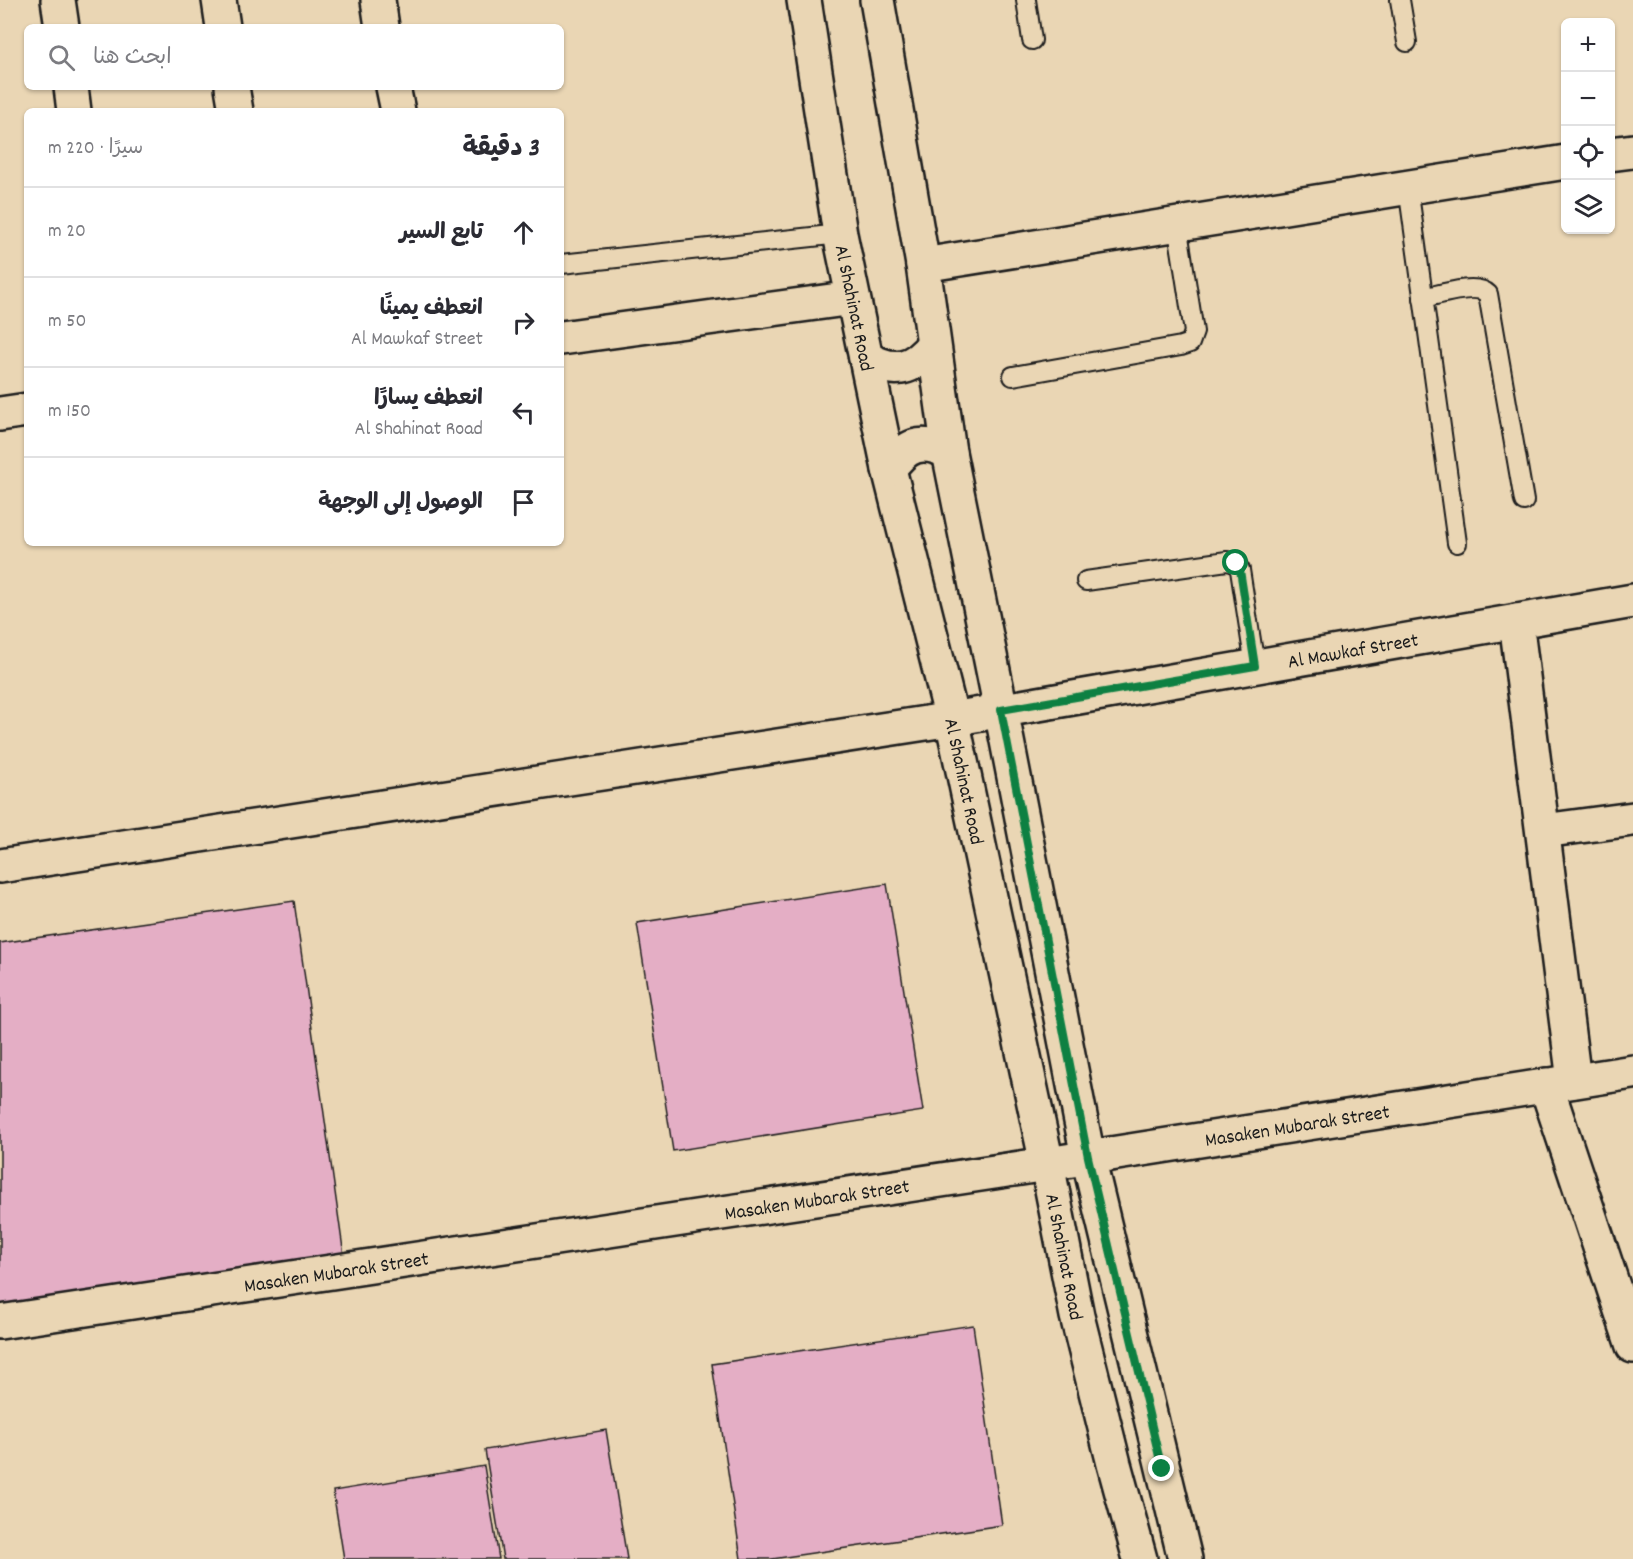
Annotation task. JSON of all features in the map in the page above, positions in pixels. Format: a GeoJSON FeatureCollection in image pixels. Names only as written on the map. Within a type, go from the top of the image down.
{"type":"FeatureCollection","features":[{"type":"Feature","properties":{"kind":"street"},"geometry":{"type":"LineString","coordinates":[[58,0],[62,24]]}},
{"type":"Feature","properties":{"kind":"street"},"geometry":{"type":"LineString","coordinates":[[219,0],[223,24]]}},
{"type":"Feature","properties":{"kind":"street"},"geometry":{"type":"LineString","coordinates":[[378,0],[382,24]]}},
{"type":"Feature","properties":{"kind":"street","name":"Al Shahinat Road"},"geometry":{"type":"LineString","coordinates":[[804,0],[840,234],[889,469],[951,719],[1047,1164],[1077,1316],[1113,1464],[1140,1559]]}},
{"type":"Feature","properties":{"kind":"street","name":"Al Shahinat Road"},"geometry":{"type":"LineString","coordinates":[[877,0],[923,266],[949,452],[1088,1157],[1185,1559]]}},
{"type":"Feature","properties":{"kind":"street"},"geometry":{"type":"LineString","coordinates":[[71,90],[74,108]]}},
{"type":"Feature","properties":{"kind":"street"},"geometry":{"type":"LineString","coordinates":[[232,90],[236,108]]}},
{"type":"Feature","properties":{"kind":"street"},"geometry":{"type":"LineString","coordinates":[[394,90],[397,108]]}},
{"type":"Feature","properties":{"kind":"street"},"geometry":{"type":"LineString","coordinates":[[1615,153],[1633,151]]}},
{"type":"Feature","properties":{"kind":"street"},"geometry":{"type":"LineString","coordinates":[[923,266],[1561,163]]}},
{"type":"Feature","properties":{"kind":"street"},"geometry":{"type":"LineString","coordinates":[[564,338],[853,298]]}},
{"type":"Feature","properties":{"kind":"street"},"geometry":{"type":"LineString","coordinates":[[866,358],[879,366],[895,368],[910,366],[924,357],[933,345]]}},
{"type":"Feature","properties":{"kind":"street"},"geometry":{"type":"LineString","coordinates":[[0,414],[24,410]]}},
{"type":"Feature","properties":{"kind":"street"},"geometry":{"type":"LineString","coordinates":[[889,469],[900,454],[915,445],[933,444],[949,452]]}},
{"type":"Feature","properties":{"kind":"street","name":"Al Mawkaf Street"},"geometry":{"type":"LineString","coordinates":[[0,866],[951,719],[1633,601]]}},
{"type":"Feature","properties":{"kind":"street"},"geometry":{"type":"LineString","coordinates":[[1516,621],[1543,831],[1560,1083],[1620,1266],[1633,1346]]}},
{"type":"Feature","properties":{"kind":"street"},"geometry":{"type":"LineString","coordinates":[[1543,831],[1633,819]]}},
{"type":"Feature","properties":{"kind":"street","name":"Masaken Mubarak Street"},"geometry":{"type":"LineString","coordinates":[[0,1322],[1047,1164],[1633,1072]]}},
{"type":"Feature","properties":{"kind":"lane"},"geometry":{"type":"LineString","coordinates":[[1026,0],[1032,40]]}},
{"type":"Feature","properties":{"kind":"lane"},"geometry":{"type":"LineString","coordinates":[[1400,0],[1407,42]]}},
{"type":"Feature","properties":{"kind":"lane"},"geometry":{"type":"LineString","coordinates":[[1408,187],[1456,543]]}},
{"type":"Feature","properties":{"kind":"lane"},"geometry":{"type":"LineString","coordinates":[[1013,376],[1181,346],[1190,342],[1194,332],[1178,224]]}},
{"type":"Feature","properties":{"kind":"lane"},"geometry":{"type":"LineString","coordinates":[[564,264],[840,234]]}},
{"type":"Feature","properties":{"kind":"lane"},"geometry":{"type":"LineString","coordinates":[[1423,298],[1474,288],[1485,290],[1488,294],[1524,501]]}},
{"type":"Feature","properties":{"kind":"lane"},"geometry":{"type":"LineString","coordinates":[[1086,581],[1227,561],[1236,563],[1240,570],[1255,666]]}},
{"type":"Feature","properties":{"kind":"building"},"geometry":{"type":"Polygon","coordinates":[[[887,884],[923,1111],[673,1151],[637,923],[887,884]]]}},
{"type":"Feature","properties":{"kind":"building"},"geometry":{"type":"Polygon","coordinates":[[[294,901],[344,1256],[0,1305],[0,943],[294,901]]]}},
{"type":"Feature","properties":{"kind":"building"},"geometry":{"type":"Polygon","coordinates":[[[973,1325],[1002,1525],[772,1559],[741,1559],[712,1364],[973,1325]]]}},
{"type":"Feature","properties":{"kind":"building"},"geometry":{"type":"Polygon","coordinates":[[[606,1430],[627,1559],[503,1559],[485,1450],[606,1430]]]}},
{"type":"Feature","properties":{"kind":"building"},"geometry":{"type":"Polygon","coordinates":[[[484,1466],[499,1559],[344,1559],[333,1491],[484,1466]]]}},
{"type":"Feature","properties":{"kind":"route"},"geometry":{"type":"LineString","coordinates":[[1162,1469],[1088,1157],[1001,710],[1255,666],[1240,570],[1236,563]]}}]}
